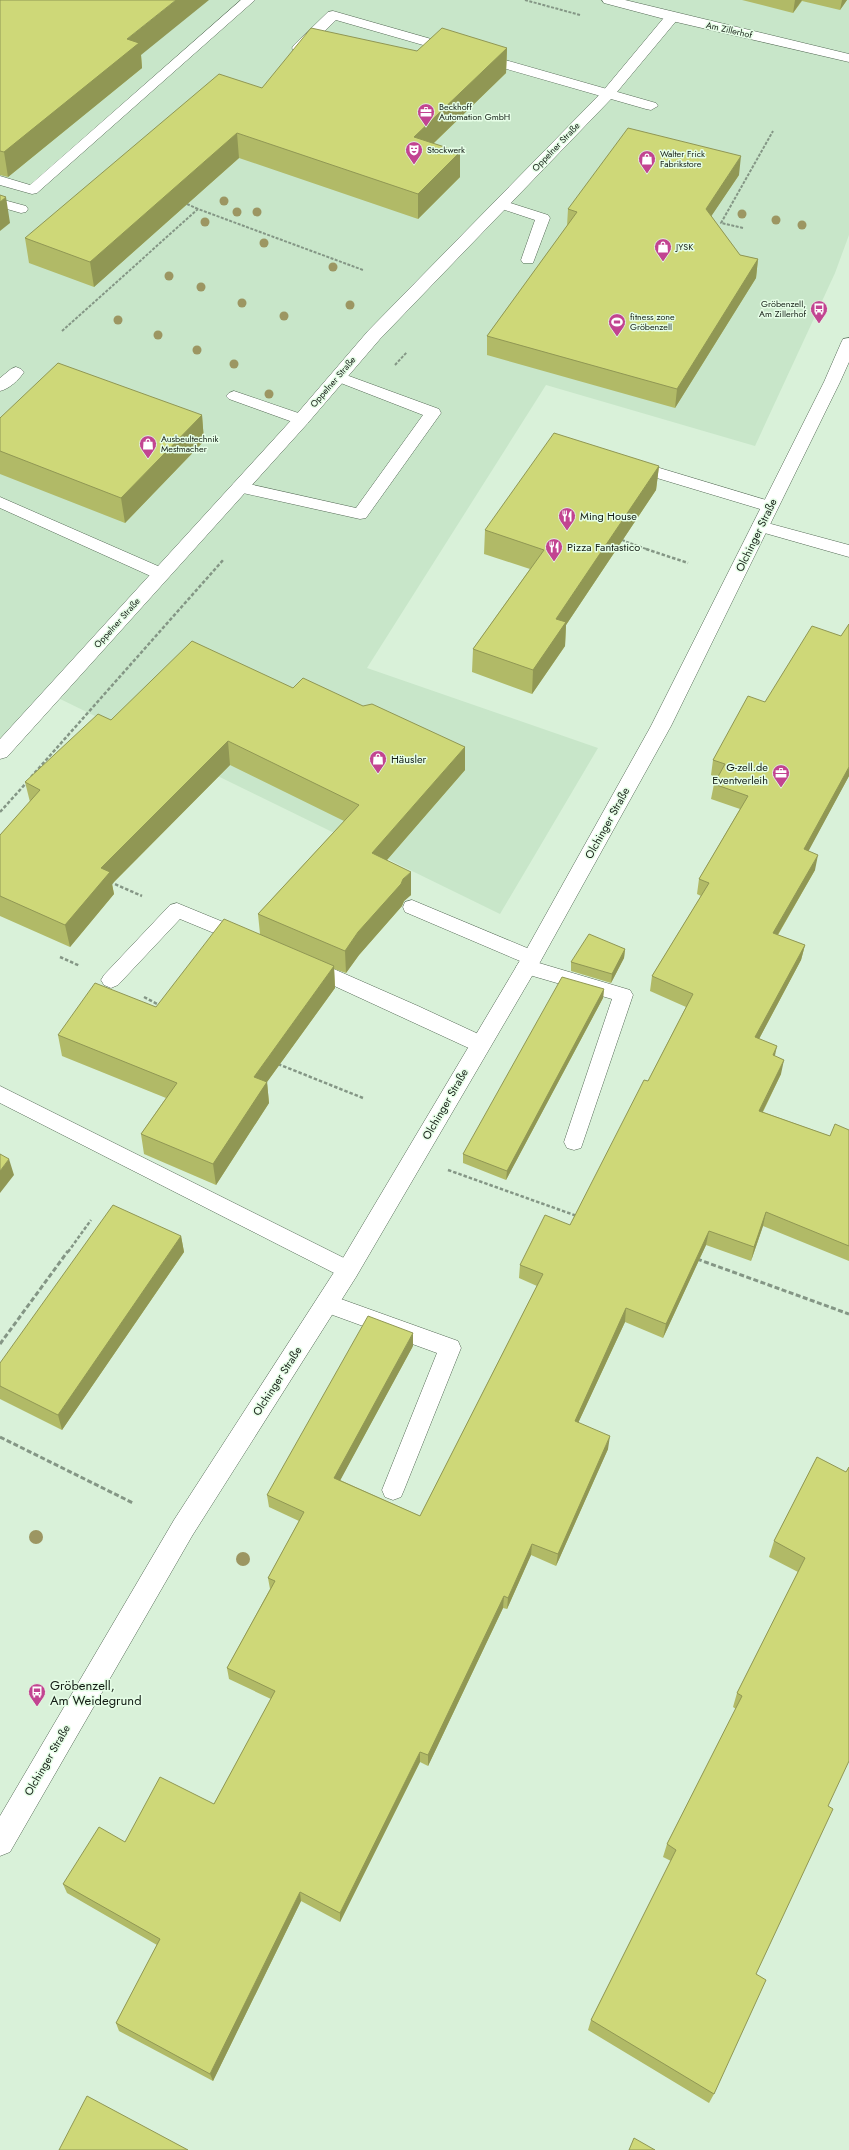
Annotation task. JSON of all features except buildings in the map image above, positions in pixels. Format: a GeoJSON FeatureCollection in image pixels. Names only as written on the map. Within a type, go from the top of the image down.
{"type":"FeatureCollection","features":[{"type":"Feature","properties":{"kind":"street","name":"Am Zillerhof"},"geometry":{"type":"LineString","coordinates":[[609,0],[672,17],[849,58]]}},
{"type":"Feature","properties":{"kind":"street","name":"Oppelner Straße"},"geometry":{"type":"LineString","coordinates":[[0,752],[301,420],[374,335],[608,95],[672,17]]}},
{"type":"Feature","properties":{"kind":"street","name":"Olchinger Straße"},"geometry":{"type":"LineString","coordinates":[[0,1842],[183,1528],[348,1270],[529,963],[661,726],[832,382],[849,343]]}},
{"type":"Feature","properties":{"kind":"lane"},"geometry":{"type":"LineString","coordinates":[[0,180],[32,190],[249,0]]}},
{"type":"Feature","properties":{"kind":"lane"},"geometry":{"type":"LineString","coordinates":[[292,54],[333,15],[608,95],[651,106]]}},
{"type":"Feature","properties":{"kind":"lane"},"geometry":{"type":"LineString","coordinates":[[0,203],[21,210]]}},
{"type":"Feature","properties":{"kind":"lane"},"geometry":{"type":"LineString","coordinates":[[501,204],[543,218],[528,260]]}},
{"type":"Feature","properties":{"kind":"lane"},"geometry":{"type":"LineString","coordinates":[[0,386],[16,372]]}},
{"type":"Feature","properties":{"kind":"lane"},"geometry":{"type":"LineString","coordinates":[[240,487],[360,514],[433,413],[338,377]]}},
{"type":"Feature","properties":{"kind":"lane"},"geometry":{"type":"LineString","coordinates":[[234,396],[301,420]]}},
{"type":"Feature","properties":{"kind":"lane"},"geometry":{"type":"LineString","coordinates":[[622,462],[765,516],[849,551]]}},
{"type":"Feature","properties":{"kind":"lane"},"geometry":{"type":"LineString","coordinates":[[0,502],[161,574]]}},
{"type":"Feature","properties":{"kind":"lane"},"geometry":{"type":"LineString","coordinates":[[412,907],[529,963],[623,995],[574,1142]]}},
{"type":"Feature","properties":{"kind":"lane"},"geometry":{"type":"LineString","coordinates":[[111,980],[176,910],[257,944]]}},
{"type":"Feature","properties":{"kind":"lane"},"geometry":{"type":"LineString","coordinates":[[294,960],[411,1011],[480,1044]]}},
{"type":"Feature","properties":{"kind":"lane"},"geometry":{"type":"LineString","coordinates":[[0,1094],[348,1270]]}},
{"type":"Feature","properties":{"kind":"lane"},"geometry":{"type":"LineString","coordinates":[[327,1303],[450,1348],[393,1490]]}},
{"type":"Feature","properties":{"kind":"path"},"geometry":{"type":"LineString","coordinates":[[743,228],[721,223],[773,131]]}},
{"type":"Feature","properties":{"kind":"path"},"geometry":{"type":"LineString","coordinates":[[187,204],[363,270]]}},
{"type":"Feature","properties":{"kind":"path"},"geometry":{"type":"LineString","coordinates":[[62,331],[198,209]]}},
{"type":"Feature","properties":{"kind":"path"},"geometry":{"type":"LineString","coordinates":[[622,540],[688,563]]}},
{"type":"Feature","properties":{"kind":"path"},"geometry":{"type":"LineString","coordinates":[[105,880],[176,910]]}},
{"type":"Feature","properties":{"kind":"path"},"geometry":{"type":"LineString","coordinates":[[60,957],[111,980],[167,1009]]}},
{"type":"Feature","properties":{"kind":"path"},"geometry":{"type":"LineString","coordinates":[[272,1061],[363,1098]]}},
{"type":"Feature","properties":{"kind":"path"},"geometry":{"type":"LineString","coordinates":[[444,1169],[579,1217]]}},
{"type":"Feature","properties":{"kind":"path"},"geometry":{"type":"LineString","coordinates":[[0,1344],[91,1220]]}},
{"type":"Feature","properties":{"kind":"path"},"geometry":{"type":"LineString","coordinates":[[692,1257],[849,1314]]}},
{"type":"Feature","properties":{"kind":"path"},"geometry":{"type":"LineString","coordinates":[[0,1437],[133,1503]]}},
{"type":"Feature","properties":{"kind":"shaded area"},"geometry":{"type":"Polygon","coordinates":[[[0,0],[849,0],[849,235],[835,273],[755,446],[546,385],[367,668],[598,748],[500,914],[52,695],[0,752],[0,0]]]}},
{"type":"Feature","properties":{"kind":"place","name":"Beckhoff Automation GmbH"},"geometry":{"type":"Point","coordinates":[426,127]}},
{"type":"Feature","properties":{"kind":"place","name":"Stockwerk"},"geometry":{"type":"Point","coordinates":[414,165]}},
{"type":"Feature","properties":{"kind":"place","name":"Walter Frick Fabrikstore"},"geometry":{"type":"Point","coordinates":[647,174]}},
{"type":"Feature","properties":{"kind":"place","name":"JYSK"},"geometry":{"type":"Point","coordinates":[663,262]}},
{"type":"Feature","properties":{"kind":"place","name":"Gröbenzell, Am Zillerhof"},"geometry":{"type":"Point","coordinates":[819,324]}},
{"type":"Feature","properties":{"kind":"place","name":"fitness zone Gröbenzell"},"geometry":{"type":"Point","coordinates":[617,337]}},
{"type":"Feature","properties":{"kind":"place","name":"Ausbeultechnik Mestmacher"},"geometry":{"type":"Point","coordinates":[148,459]}},
{"type":"Feature","properties":{"kind":"place","name":"Ming House"},"geometry":{"type":"Point","coordinates":[567,531]}},
{"type":"Feature","properties":{"kind":"place","name":"Pizza Fantastico"},"geometry":{"type":"Point","coordinates":[554,562]}},
{"type":"Feature","properties":{"kind":"place","name":"Häusler"},"geometry":{"type":"Point","coordinates":[378,774]}},
{"type":"Feature","properties":{"kind":"place","name":"G-zell.de Eventverleih"},"geometry":{"type":"Point","coordinates":[781,788]}},
{"type":"Feature","properties":{"kind":"place","name":"Gröbenzell, Am Weidegrund"},"geometry":{"type":"Point","coordinates":[37,1707]}}]}
